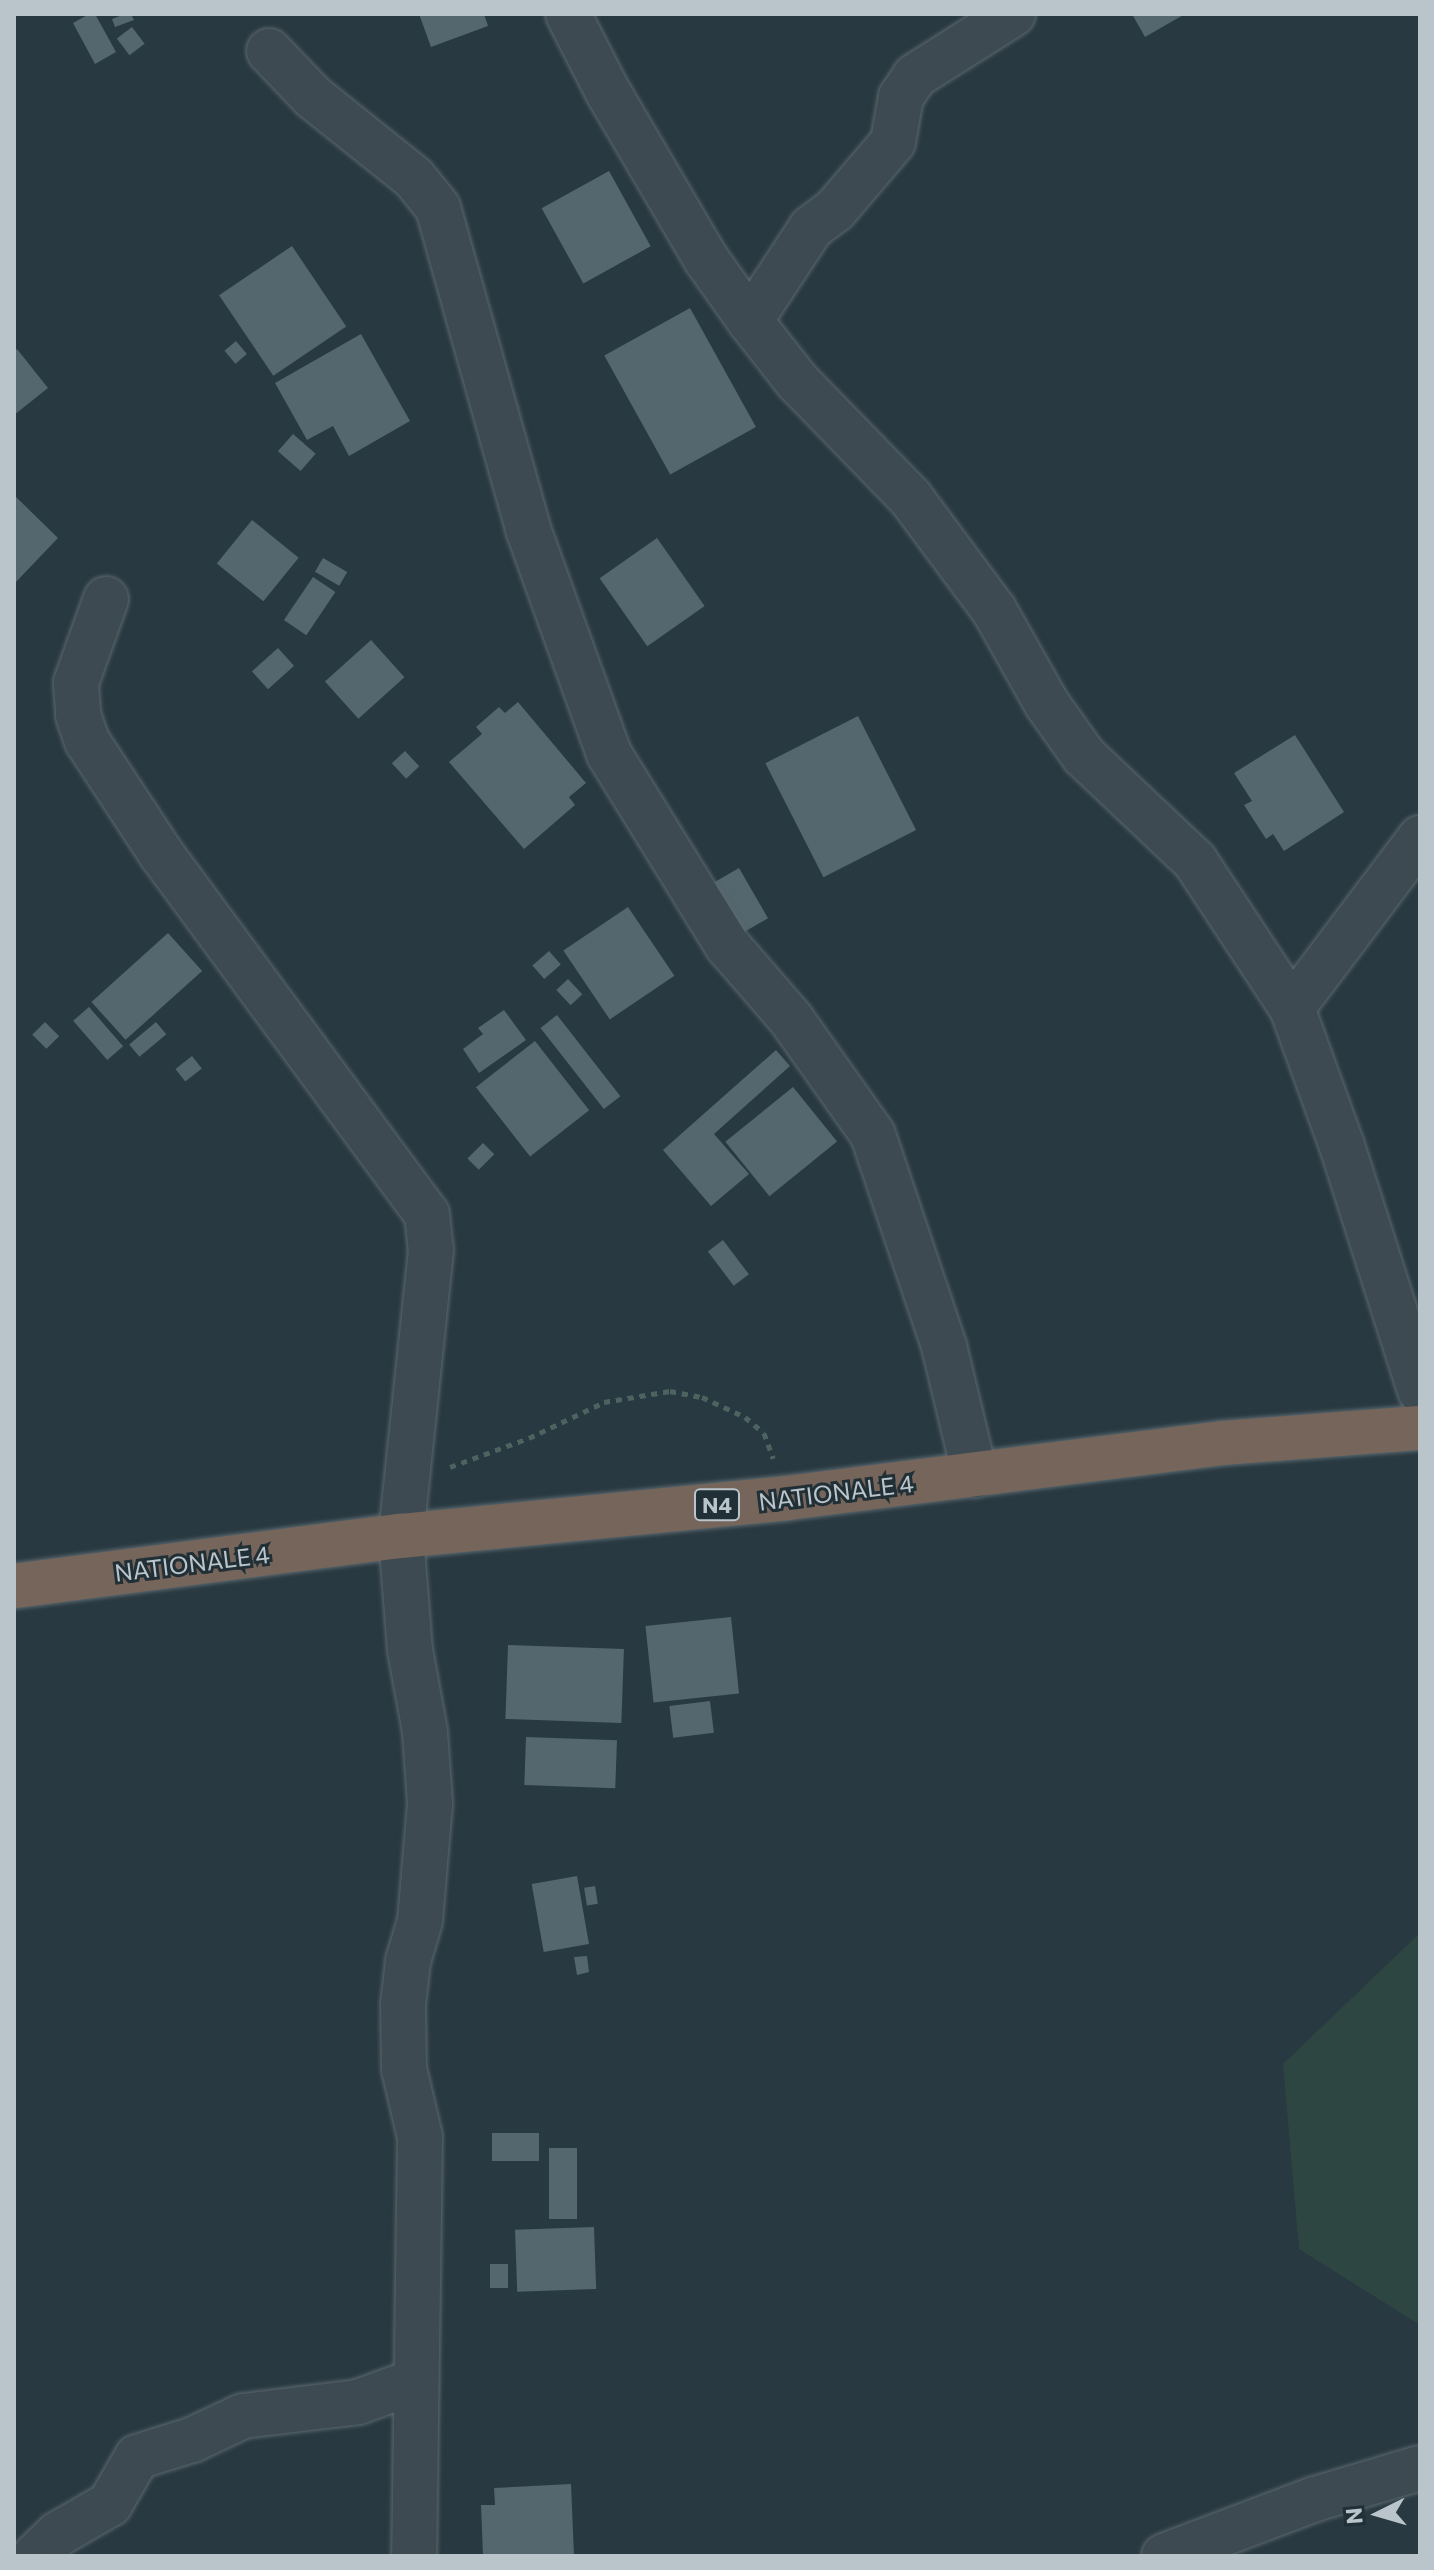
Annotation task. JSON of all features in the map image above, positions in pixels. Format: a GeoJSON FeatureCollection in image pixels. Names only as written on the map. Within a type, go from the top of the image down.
{"type":"FeatureCollection","features":[{"type":"Feature","properties":{"kind":"highway","name":"NATIONALE 4"},"geometry":{"type":"LineString","coordinates":[[14,1586],[401,1536],[787,1498],[1223,1443],[1420,1428]]}},
{"type":"Feature","properties":{"kind":"street"},"geometry":{"type":"LineString","coordinates":[[568,14],[608,92],[706,259],[750,321],[797,381],[910,497],[994,610],[1047,704],[1084,756],[1195,861],[1292,1008],[1342,1146],[1420,1391]]}},
{"type":"Feature","properties":{"kind":"street"},"geometry":{"type":"LineString","coordinates":[[750,321],[811,228],[835,210],[893,142],[901,97],[915,76],[1013,14]]}},
{"type":"Feature","properties":{"kind":"street"},"geometry":{"type":"LineString","coordinates":[[269,51],[313,97],[414,178],[438,208],[528,529],[609,754],[727,945],[791,1019],[873,1135],[944,1346],[975,1475]]}},
{"type":"Feature","properties":{"kind":"street"},"geometry":{"type":"LineString","coordinates":[[106,599],[76,683],[78,715],[87,741],[162,855],[427,1214],[431,1250],[401,1536],[410,1650],[425,1732],[430,1804],[420,1921],[408,1961],[403,2005],[404,2069],[420,2137],[414,2556]]}},
{"type":"Feature","properties":{"kind":"street"},"geometry":{"type":"LineString","coordinates":[[1292,1008],[1420,838]]}},
{"type":"Feature","properties":{"kind":"street"},"geometry":{"type":"LineString","coordinates":[[35,2556],[58,2534],[110,2504],[137,2457],[192,2440],[243,2416],[358,2402],[416,2381]]}},
{"type":"Feature","properties":{"kind":"street"},"geometry":{"type":"LineString","coordinates":[[1164,2556],[1315,2499],[1420,2468]]}},
{"type":"Feature","properties":{"kind":"path"},"geometry":{"type":"LineString","coordinates":[[409,1469],[449,1467],[529,1438],[604,1402],[670,1391],[702,1397],[745,1417],[764,1433],[787,1498]]}},
{"type":"Feature","properties":{"kind":"green space"},"geometry":{"type":"Polygon","coordinates":[[[1420,1933],[1420,2325],[1299,2249],[1283,2064],[1420,1933]]]}},
{"type":"Feature","properties":{"kind":"building"},"geometry":{"type":"Polygon","coordinates":[[[95,14],[116,52],[95,64],[73,23],[95,14]]]}},
{"type":"Feature","properties":{"kind":"building"},"geometry":{"type":"Polygon","coordinates":[[[131,14],[134,20],[115,27],[112,19],[131,14]]]}},
{"type":"Feature","properties":{"kind":"building"},"geometry":{"type":"Polygon","coordinates":[[[419,14],[484,14],[488,26],[431,47],[419,14]]]}},
{"type":"Feature","properties":{"kind":"building"},"geometry":{"type":"Polygon","coordinates":[[[1132,14],[1185,14],[1145,37],[1132,14]]]}},
{"type":"Feature","properties":{"kind":"building"},"geometry":{"type":"Polygon","coordinates":[[[132,27],[145,44],[129,55],[117,38],[132,27]]]}},
{"type":"Feature","properties":{"kind":"building"},"geometry":{"type":"Polygon","coordinates":[[[609,171],[651,246],[583,284],[542,208],[609,171]]]}},
{"type":"Feature","properties":{"kind":"building"},"geometry":{"type":"Polygon","coordinates":[[[292,246],[346,326],[273,376],[219,295],[292,246]]]}},
{"type":"Feature","properties":{"kind":"building"},"geometry":{"type":"Polygon","coordinates":[[[690,308],[756,427],[670,474],[604,356],[690,308]]]}},
{"type":"Feature","properties":{"kind":"building"},"geometry":{"type":"Polygon","coordinates":[[[361,334],[410,421],[349,456],[333,426],[307,440],[275,383],[361,334]]]}},
{"type":"Feature","properties":{"kind":"building"},"geometry":{"type":"Polygon","coordinates":[[[236,341],[247,354],[235,364],[225,351],[236,341]]]}},
{"type":"Feature","properties":{"kind":"building"},"geometry":{"type":"Polygon","coordinates":[[[17,349],[48,388],[14,415],[14,352],[17,349]]]}},
{"type":"Feature","properties":{"kind":"building"},"geometry":{"type":"Polygon","coordinates":[[[293,434],[316,454],[301,471],[278,451],[293,434]]]}},
{"type":"Feature","properties":{"kind":"building"},"geometry":{"type":"Polygon","coordinates":[[[14,495],[58,538],[14,584],[14,495]]]}},
{"type":"Feature","properties":{"kind":"building"},"geometry":{"type":"Polygon","coordinates":[[[252,520],[299,558],[263,601],[217,564],[252,520]]]}},
{"type":"Feature","properties":{"kind":"building"},"geometry":{"type":"Polygon","coordinates":[[[657,538],[705,606],[647,646],[600,578],[657,538]]]}},
{"type":"Feature","properties":{"kind":"building"},"geometry":{"type":"Polygon","coordinates":[[[323,558],[347,572],[339,586],[315,572],[323,558]]]}},
{"type":"Feature","properties":{"kind":"building"},"geometry":{"type":"Polygon","coordinates":[[[313,577],[335,592],[306,635],[284,620],[313,577]]]}},
{"type":"Feature","properties":{"kind":"building"},"geometry":{"type":"Polygon","coordinates":[[[371,640],[404,677],[358,719],[325,681],[371,640]]]}},
{"type":"Feature","properties":{"kind":"building"},"geometry":{"type":"Polygon","coordinates":[[[278,648],[294,666],[268,689],[252,671],[278,648]]]}},
{"type":"Feature","properties":{"kind":"building"},"geometry":{"type":"Polygon","coordinates":[[[518,702],[586,783],[569,797],[575,805],[524,849],[449,762],[482,734],[476,727],[499,707],[505,713],[518,702]]]}},
{"type":"Feature","properties":{"kind":"building"},"geometry":{"type":"Polygon","coordinates":[[[858,716],[916,830],[823,877],[765,763],[858,716]]]}},
{"type":"Feature","properties":{"kind":"building"},"geometry":{"type":"Polygon","coordinates":[[[1295,735],[1344,812],[1284,851],[1273,834],[1266,839],[1244,805],[1252,801],[1234,773],[1295,735]]]}},
{"type":"Feature","properties":{"kind":"building"},"geometry":{"type":"Polygon","coordinates":[[[405,751],[419,766],[406,779],[392,763],[405,751]]]}},
{"type":"Feature","properties":{"kind":"building"},"geometry":{"type":"Polygon","coordinates":[[[739,868],[768,918],[742,933],[713,883],[739,868]]]}},
{"type":"Feature","properties":{"kind":"building"},"geometry":{"type":"Polygon","coordinates":[[[628,907],[674,976],[610,1019],[563,951],[628,907]]]}},
{"type":"Feature","properties":{"kind":"building"},"geometry":{"type":"Polygon","coordinates":[[[168,933],[202,971],[126,1040],[91,1002],[168,933]]]}},
{"type":"Feature","properties":{"kind":"building"},"geometry":{"type":"Polygon","coordinates":[[[549,951],[561,965],[544,979],[532,965],[549,951]]]}},
{"type":"Feature","properties":{"kind":"building"},"geometry":{"type":"Polygon","coordinates":[[[568,979],[582,994],[571,1005],[556,990],[568,979]]]}},
{"type":"Feature","properties":{"kind":"building"},"geometry":{"type":"Polygon","coordinates":[[[89,1007],[123,1046],[107,1060],[73,1021],[89,1007]]]}},
{"type":"Feature","properties":{"kind":"building"},"geometry":{"type":"Polygon","coordinates":[[[504,1010],[526,1040],[479,1073],[463,1049],[483,1034],[478,1028],[504,1010]]]}},
{"type":"Feature","properties":{"kind":"building"},"geometry":{"type":"Polygon","coordinates":[[[557,1015],[620,1096],[604,1109],[540,1028],[557,1015]]]}},
{"type":"Feature","properties":{"kind":"building"},"geometry":{"type":"Polygon","coordinates":[[[45,1022],[59,1036],[46,1049],[32,1035],[45,1022]]]}},
{"type":"Feature","properties":{"kind":"building"},"geometry":{"type":"Polygon","coordinates":[[[156,1022],[166,1034],[139,1057],[129,1044],[156,1022]]]}},
{"type":"Feature","properties":{"kind":"building"},"geometry":{"type":"Polygon","coordinates":[[[535,1041],[589,1110],[530,1157],[476,1087],[535,1041]]]}},
{"type":"Feature","properties":{"kind":"building"},"geometry":{"type":"Polygon","coordinates":[[[776,1050],[790,1066],[714,1134],[749,1174],[711,1206],[663,1150],[776,1050]]]}},
{"type":"Feature","properties":{"kind":"building"},"geometry":{"type":"Polygon","coordinates":[[[192,1056],[202,1069],[185,1082],[175,1069],[192,1056]]]}},
{"type":"Feature","properties":{"kind":"building"},"geometry":{"type":"Polygon","coordinates":[[[793,1087],[837,1141],[769,1196],[725,1142],[793,1087]]]}},
{"type":"Feature","properties":{"kind":"building"},"geometry":{"type":"Polygon","coordinates":[[[483,1143],[494,1154],[479,1170],[467,1159],[483,1143]]]}},
{"type":"Feature","properties":{"kind":"building"},"geometry":{"type":"Polygon","coordinates":[[[723,1240],[749,1274],[734,1286],[708,1251],[723,1240]]]}},
{"type":"Feature","properties":{"kind":"building"},"geometry":{"type":"Polygon","coordinates":[[[731,1617],[739,1694],[654,1703],[645,1626],[731,1617]]]}},
{"type":"Feature","properties":{"kind":"building"},"geometry":{"type":"Polygon","coordinates":[[[508,1645],[624,1649],[621,1723],[505,1719],[508,1645]]]}},
{"type":"Feature","properties":{"kind":"building"},"geometry":{"type":"Polygon","coordinates":[[[710,1701],[714,1733],[673,1738],[669,1706],[710,1701]]]}},
{"type":"Feature","properties":{"kind":"building"},"geometry":{"type":"Polygon","coordinates":[[[526,1737],[617,1740],[615,1788],[524,1785],[526,1737]]]}},
{"type":"Feature","properties":{"kind":"building"},"geometry":{"type":"Polygon","coordinates":[[[577,1876],[589,1944],[544,1952],[532,1884],[577,1876]]]}},
{"type":"Feature","properties":{"kind":"building"},"geometry":{"type":"Polygon","coordinates":[[[595,1886],[598,1904],[587,1905],[584,1888],[595,1886]]]}},
{"type":"Feature","properties":{"kind":"building"},"geometry":{"type":"Polygon","coordinates":[[[587,1956],[589,1972],[577,1975],[574,1957],[587,1956]]]}},
{"type":"Feature","properties":{"kind":"building"},"geometry":{"type":"Polygon","coordinates":[[[492,2133],[539,2133],[539,2161],[492,2161],[492,2133]]]}},
{"type":"Feature","properties":{"kind":"building"},"geometry":{"type":"Polygon","coordinates":[[[549,2148],[577,2148],[577,2219],[549,2219],[549,2148]]]}},
{"type":"Feature","properties":{"kind":"building"},"geometry":{"type":"Polygon","coordinates":[[[594,2227],[596,2289],[517,2292],[515,2230],[594,2227]]]}},
{"type":"Feature","properties":{"kind":"building"},"geometry":{"type":"Polygon","coordinates":[[[490,2264],[508,2264],[508,2288],[490,2288],[490,2264]]]}},
{"type":"Feature","properties":{"kind":"building"},"geometry":{"type":"Polygon","coordinates":[[[571,2484],[574,2556],[483,2556],[481,2505],[495,2505],[494,2488],[571,2484]]]}}]}
